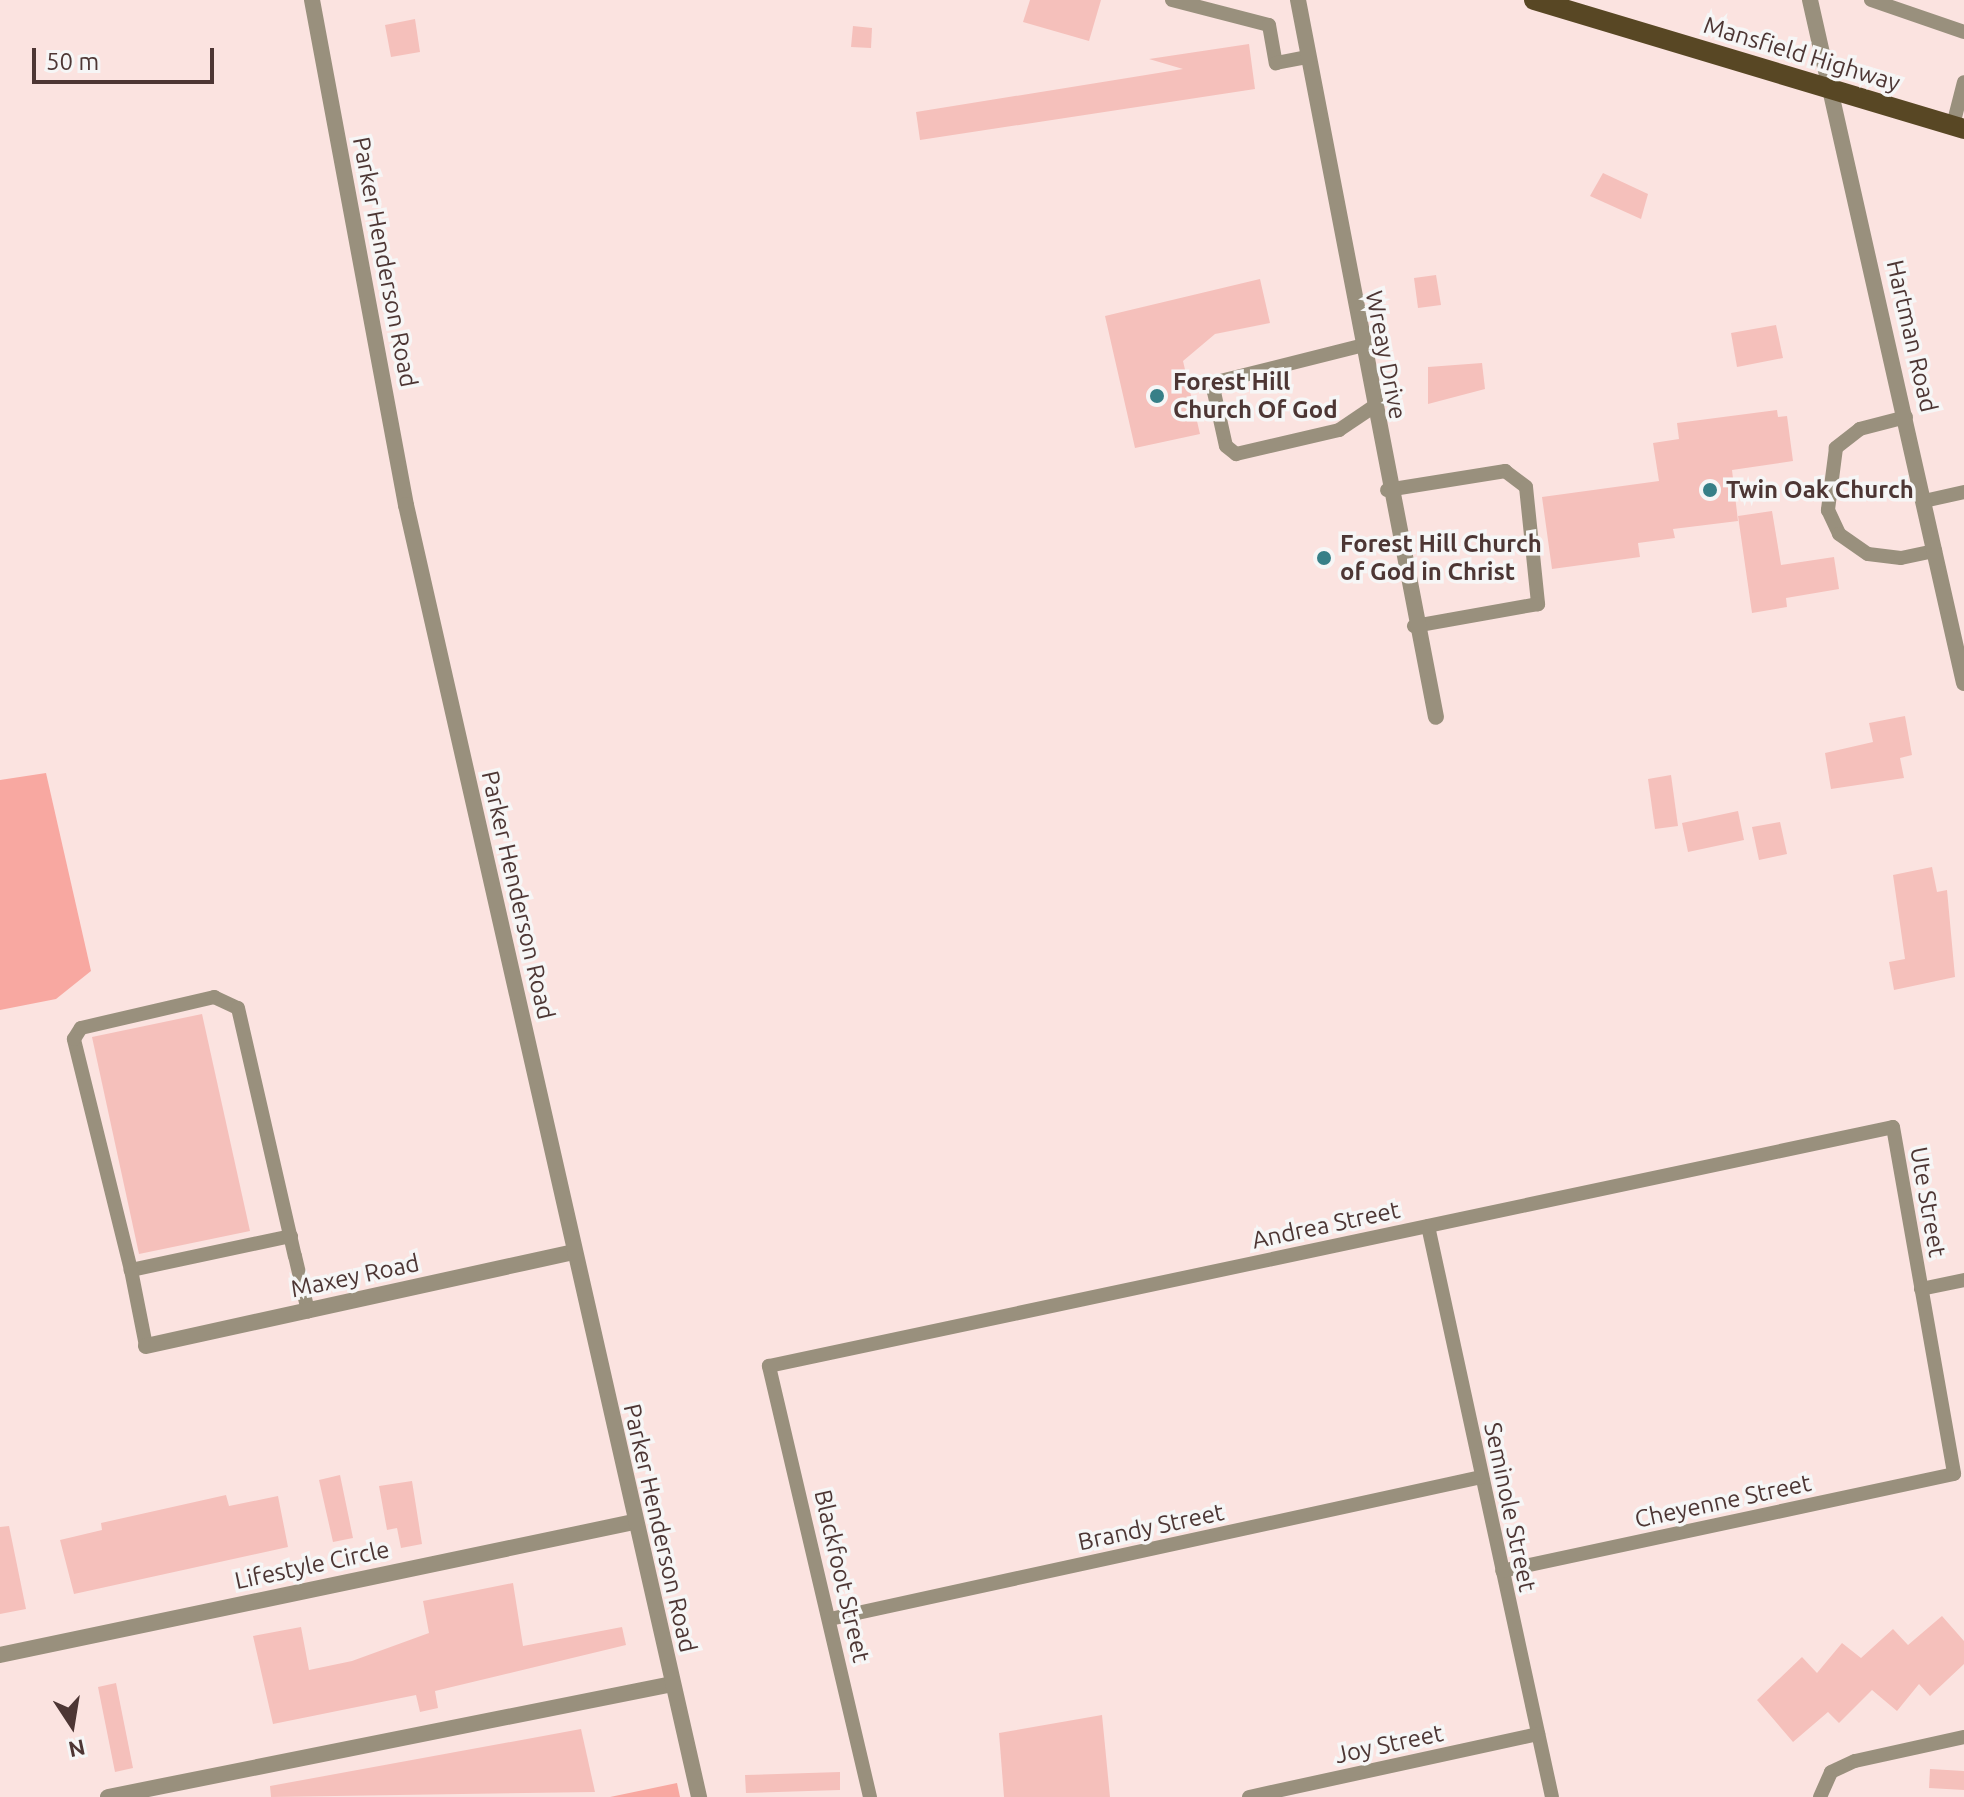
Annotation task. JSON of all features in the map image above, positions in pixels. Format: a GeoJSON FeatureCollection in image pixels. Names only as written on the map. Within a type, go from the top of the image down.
{"type":"FeatureCollection","features":[{"type":"Feature","properties":{"kind":"main road","name":"Mansfield Highway"},"geometry":{"type":"LineString","coordinates":[[1534,0],[1958,127]]}},
{"type":"Feature","properties":{"kind":"street","name":"Parker Henderson Road"},"geometry":{"type":"LineString","coordinates":[[312,0],[406,505],[634,1522],[699,1797]]}},
{"type":"Feature","properties":{"kind":"street","name":"Wreay Drive"},"geometry":{"type":"LineString","coordinates":[[1298,0],[1387,490],[1436,717]]}},
{"type":"Feature","properties":{"kind":"street","name":"Hartman Road"},"geometry":{"type":"LineString","coordinates":[[1810,0],[1964,683]]}},
{"type":"Feature","properties":{"kind":"street","name":"Maxey Road"},"geometry":{"type":"LineString","coordinates":[[146,1346],[574,1252]]}},
{"type":"Feature","properties":{"kind":"street","name":"Lifestyle Circle"},"geometry":{"type":"LineString","coordinates":[[0,1655],[634,1522]]}},
{"type":"Feature","properties":{"kind":"street"},"geometry":{"type":"LineString","coordinates":[[108,1797],[672,1684]]}},
{"type":"Feature","properties":{"kind":"lane"},"geometry":{"type":"LineString","coordinates":[[1172,0],[1269,25],[1276,63],[1306,57]]}},
{"type":"Feature","properties":{"kind":"lane"},"geometry":{"type":"LineString","coordinates":[[1871,0],[1964,32]]}},
{"type":"Feature","properties":{"kind":"lane"},"geometry":{"type":"LineString","coordinates":[[1958,127],[1964,82]]}},
{"type":"Feature","properties":{"kind":"lane"},"geometry":{"type":"LineString","coordinates":[[1360,346],[1221,381],[1214,392],[1226,446],[1236,454],[1339,430],[1372,408]]}},
{"type":"Feature","properties":{"kind":"lane"},"geometry":{"type":"LineString","coordinates":[[1906,417],[1860,429],[1836,448],[1828,510],[1839,534],[1868,554],[1901,558],[1935,551]]}},
{"type":"Feature","properties":{"kind":"lane"},"geometry":{"type":"LineString","coordinates":[[1387,490],[1505,471],[1526,487],[1538,604],[1414,626]]}},
{"type":"Feature","properties":{"kind":"lane"},"geometry":{"type":"LineString","coordinates":[[1924,501],[1964,492]]}},
{"type":"Feature","properties":{"kind":"lane"},"geometry":{"type":"LineString","coordinates":[[146,1346],[131,1270],[74,1039],[90,1022],[230,998],[238,1008],[308,1311]]}},
{"type":"Feature","properties":{"kind":"lane","name":"Andrea Street"},"geometry":{"type":"LineString","coordinates":[[769,1366],[1893,1127]]}},
{"type":"Feature","properties":{"kind":"lane","name":"Ute Street"},"geometry":{"type":"LineString","coordinates":[[1893,1127],[1954,1474]]}},
{"type":"Feature","properties":{"kind":"lane","name":"Seminole Street"},"geometry":{"type":"LineString","coordinates":[[1428,1226],[1552,1797]]}},
{"type":"Feature","properties":{"kind":"lane"},"geometry":{"type":"LineString","coordinates":[[131,1270],[291,1236]]}},
{"type":"Feature","properties":{"kind":"lane"},"geometry":{"type":"LineString","coordinates":[[1921,1289],[1964,1280]]}},
{"type":"Feature","properties":{"kind":"lane","name":"Blackfoot Street"},"geometry":{"type":"LineString","coordinates":[[769,1366],[870,1797]]}},
{"type":"Feature","properties":{"kind":"lane","name":"Cheyenne Street"},"geometry":{"type":"LineString","coordinates":[[1502,1571],[1954,1474]]}},
{"type":"Feature","properties":{"kind":"lane","name":"Brandy Street"},"geometry":{"type":"LineString","coordinates":[[830,1619],[1481,1477]]}},
{"type":"Feature","properties":{"kind":"lane","name":"Joy Street"},"geometry":{"type":"LineString","coordinates":[[1249,1797],[1538,1734]]}},
{"type":"Feature","properties":{"kind":"lane"},"geometry":{"type":"LineString","coordinates":[[1820,1797],[1831,1772],[1855,1761],[1964,1737]]}},
{"type":"Feature","properties":{"kind":"shaded area"},"geometry":{"type":"Polygon","coordinates":[[[46,773],[91,971],[56,999],[0,1010],[0,780],[46,773]]]}},
{"type":"Feature","properties":{"kind":"shaded area"},"geometry":{"type":"Polygon","coordinates":[[[677,1783],[680,1797],[610,1797],[677,1783]]]}},
{"type":"Feature","properties":{"kind":"building"},"geometry":{"type":"Polygon","coordinates":[[[1030,0],[1101,0],[1089,41],[1023,22],[1030,0]]]}},
{"type":"Feature","properties":{"kind":"building"},"geometry":{"type":"Polygon","coordinates":[[[415,19],[420,52],[391,57],[385,25],[415,19]]]}},
{"type":"Feature","properties":{"kind":"building"},"geometry":{"type":"Polygon","coordinates":[[[853,26],[872,28],[871,48],[851,47],[853,26]]]}},
{"type":"Feature","properties":{"kind":"building"},"geometry":{"type":"Polygon","coordinates":[[[1249,44],[1255,89],[920,140],[916,112],[1183,69],[1149,59],[1249,44]]]}},
{"type":"Feature","properties":{"kind":"building"},"geometry":{"type":"Polygon","coordinates":[[[1603,173],[1648,194],[1641,219],[1590,196],[1603,173]]]}},
{"type":"Feature","properties":{"kind":"building"},"geometry":{"type":"Polygon","coordinates":[[[1436,275],[1441,305],[1418,308],[1414,278],[1436,275]]]}},
{"type":"Feature","properties":{"kind":"building","name":"Forest Hill Church Of God"},"geometry":{"type":"Polygon","coordinates":[[[1260,279],[1270,323],[1215,334],[1183,361],[1200,434],[1135,448],[1105,316],[1260,279]]]}},
{"type":"Feature","properties":{"kind":"building"},"geometry":{"type":"Polygon","coordinates":[[[1776,325],[1783,358],[1737,367],[1731,333],[1776,325]]]}},
{"type":"Feature","properties":{"kind":"building"},"geometry":{"type":"Polygon","coordinates":[[[1482,363],[1485,389],[1428,404],[1428,367],[1482,363]]]}},
{"type":"Feature","properties":{"kind":"building"},"geometry":{"type":"Polygon","coordinates":[[[1777,410],[1778,417],[1787,416],[1793,461],[1732,470],[1738,521],[1673,529],[1675,538],[1638,543],[1640,557],[1552,569],[1542,497],[1659,481],[1653,443],[1679,439],[1677,423],[1777,410]]]}},
{"type":"Feature","properties":{"kind":"building"},"geometry":{"type":"Polygon","coordinates":[[[1772,511],[1781,565],[1834,557],[1839,589],[1786,598],[1787,607],[1752,613],[1738,516],[1772,511]]]}},
{"type":"Feature","properties":{"kind":"building"},"geometry":{"type":"Polygon","coordinates":[[[1905,716],[1912,755],[1900,758],[1904,778],[1831,789],[1825,753],[1873,742],[1869,723],[1905,716]]]}},
{"type":"Feature","properties":{"kind":"building"},"geometry":{"type":"Polygon","coordinates":[[[1671,775],[1678,826],[1655,829],[1648,779],[1671,775]]]}},
{"type":"Feature","properties":{"kind":"building"},"geometry":{"type":"Polygon","coordinates":[[[1738,811],[1744,840],[1688,852],[1682,823],[1738,811]]]}},
{"type":"Feature","properties":{"kind":"building"},"geometry":{"type":"Polygon","coordinates":[[[1780,822],[1787,854],[1759,860],[1752,827],[1780,822]]]}},
{"type":"Feature","properties":{"kind":"building"},"geometry":{"type":"Polygon","coordinates":[[[1932,867],[1937,892],[1947,890],[1955,977],[1894,990],[1889,962],[1905,959],[1893,875],[1932,867]]]}},
{"type":"Feature","properties":{"kind":"building"},"geometry":{"type":"Polygon","coordinates":[[[202,1014],[250,1231],[139,1254],[92,1037],[202,1014]]]}},
{"type":"Feature","properties":{"kind":"building"},"geometry":{"type":"Polygon","coordinates":[[[340,1475],[353,1538],[333,1542],[319,1480],[340,1475]]]}},
{"type":"Feature","properties":{"kind":"building"},"geometry":{"type":"Polygon","coordinates":[[[412,1481],[422,1544],[401,1548],[397,1528],[387,1530],[379,1486],[412,1481]]]}},
{"type":"Feature","properties":{"kind":"building"},"geometry":{"type":"Polygon","coordinates":[[[226,1495],[229,1506],[278,1496],[288,1547],[74,1594],[60,1540],[102,1530],[101,1523],[226,1495]]]}},
{"type":"Feature","properties":{"kind":"building"},"geometry":{"type":"Polygon","coordinates":[[[9,1526],[26,1609],[0,1614],[0,1527],[9,1526]]]}},
{"type":"Feature","properties":{"kind":"building"},"geometry":{"type":"Polygon","coordinates":[[[513,1583],[523,1646],[622,1627],[626,1645],[435,1691],[438,1708],[420,1712],[416,1695],[273,1724],[253,1636],[301,1627],[309,1670],[352,1661],[429,1633],[423,1601],[513,1583]]]}},
{"type":"Feature","properties":{"kind":"building"},"geometry":{"type":"Polygon","coordinates":[[[1942,1616],[1964,1641],[1964,1664],[1930,1696],[1919,1684],[1897,1711],[1872,1690],[1839,1723],[1828,1712],[1793,1742],[1757,1700],[1802,1657],[1817,1673],[1842,1643],[1861,1658],[1893,1629],[1908,1645],[1942,1616]]]}},
{"type":"Feature","properties":{"kind":"building"},"geometry":{"type":"Polygon","coordinates":[[[116,1683],[133,1768],[115,1772],[98,1687],[116,1683]]]}},
{"type":"Feature","properties":{"kind":"building"},"geometry":{"type":"Polygon","coordinates":[[[1102,1715],[1110,1797],[1004,1797],[999,1733],[1102,1715]]]}},
{"type":"Feature","properties":{"kind":"building"},"geometry":{"type":"Polygon","coordinates":[[[581,1729],[595,1792],[271,1797],[270,1786],[581,1729]]]}},
{"type":"Feature","properties":{"kind":"building"},"geometry":{"type":"Polygon","coordinates":[[[1930,1769],[1964,1771],[1964,1790],[1929,1788],[1930,1769]]]}},
{"type":"Feature","properties":{"kind":"building"},"geometry":{"type":"Polygon","coordinates":[[[840,1772],[840,1790],[746,1793],[745,1775],[840,1772]]]}},
{"type":"Feature","properties":{"kind":"place","name":"Forest Hill Church Of God"},"geometry":{"type":"Point","coordinates":[1157,396]}},
{"type":"Feature","properties":{"kind":"place","name":"Twin Oak Church"},"geometry":{"type":"Point","coordinates":[1710,490]}},
{"type":"Feature","properties":{"kind":"place","name":"Forest Hill Church of God in Christ"},"geometry":{"type":"Point","coordinates":[1324,558]}}]}
